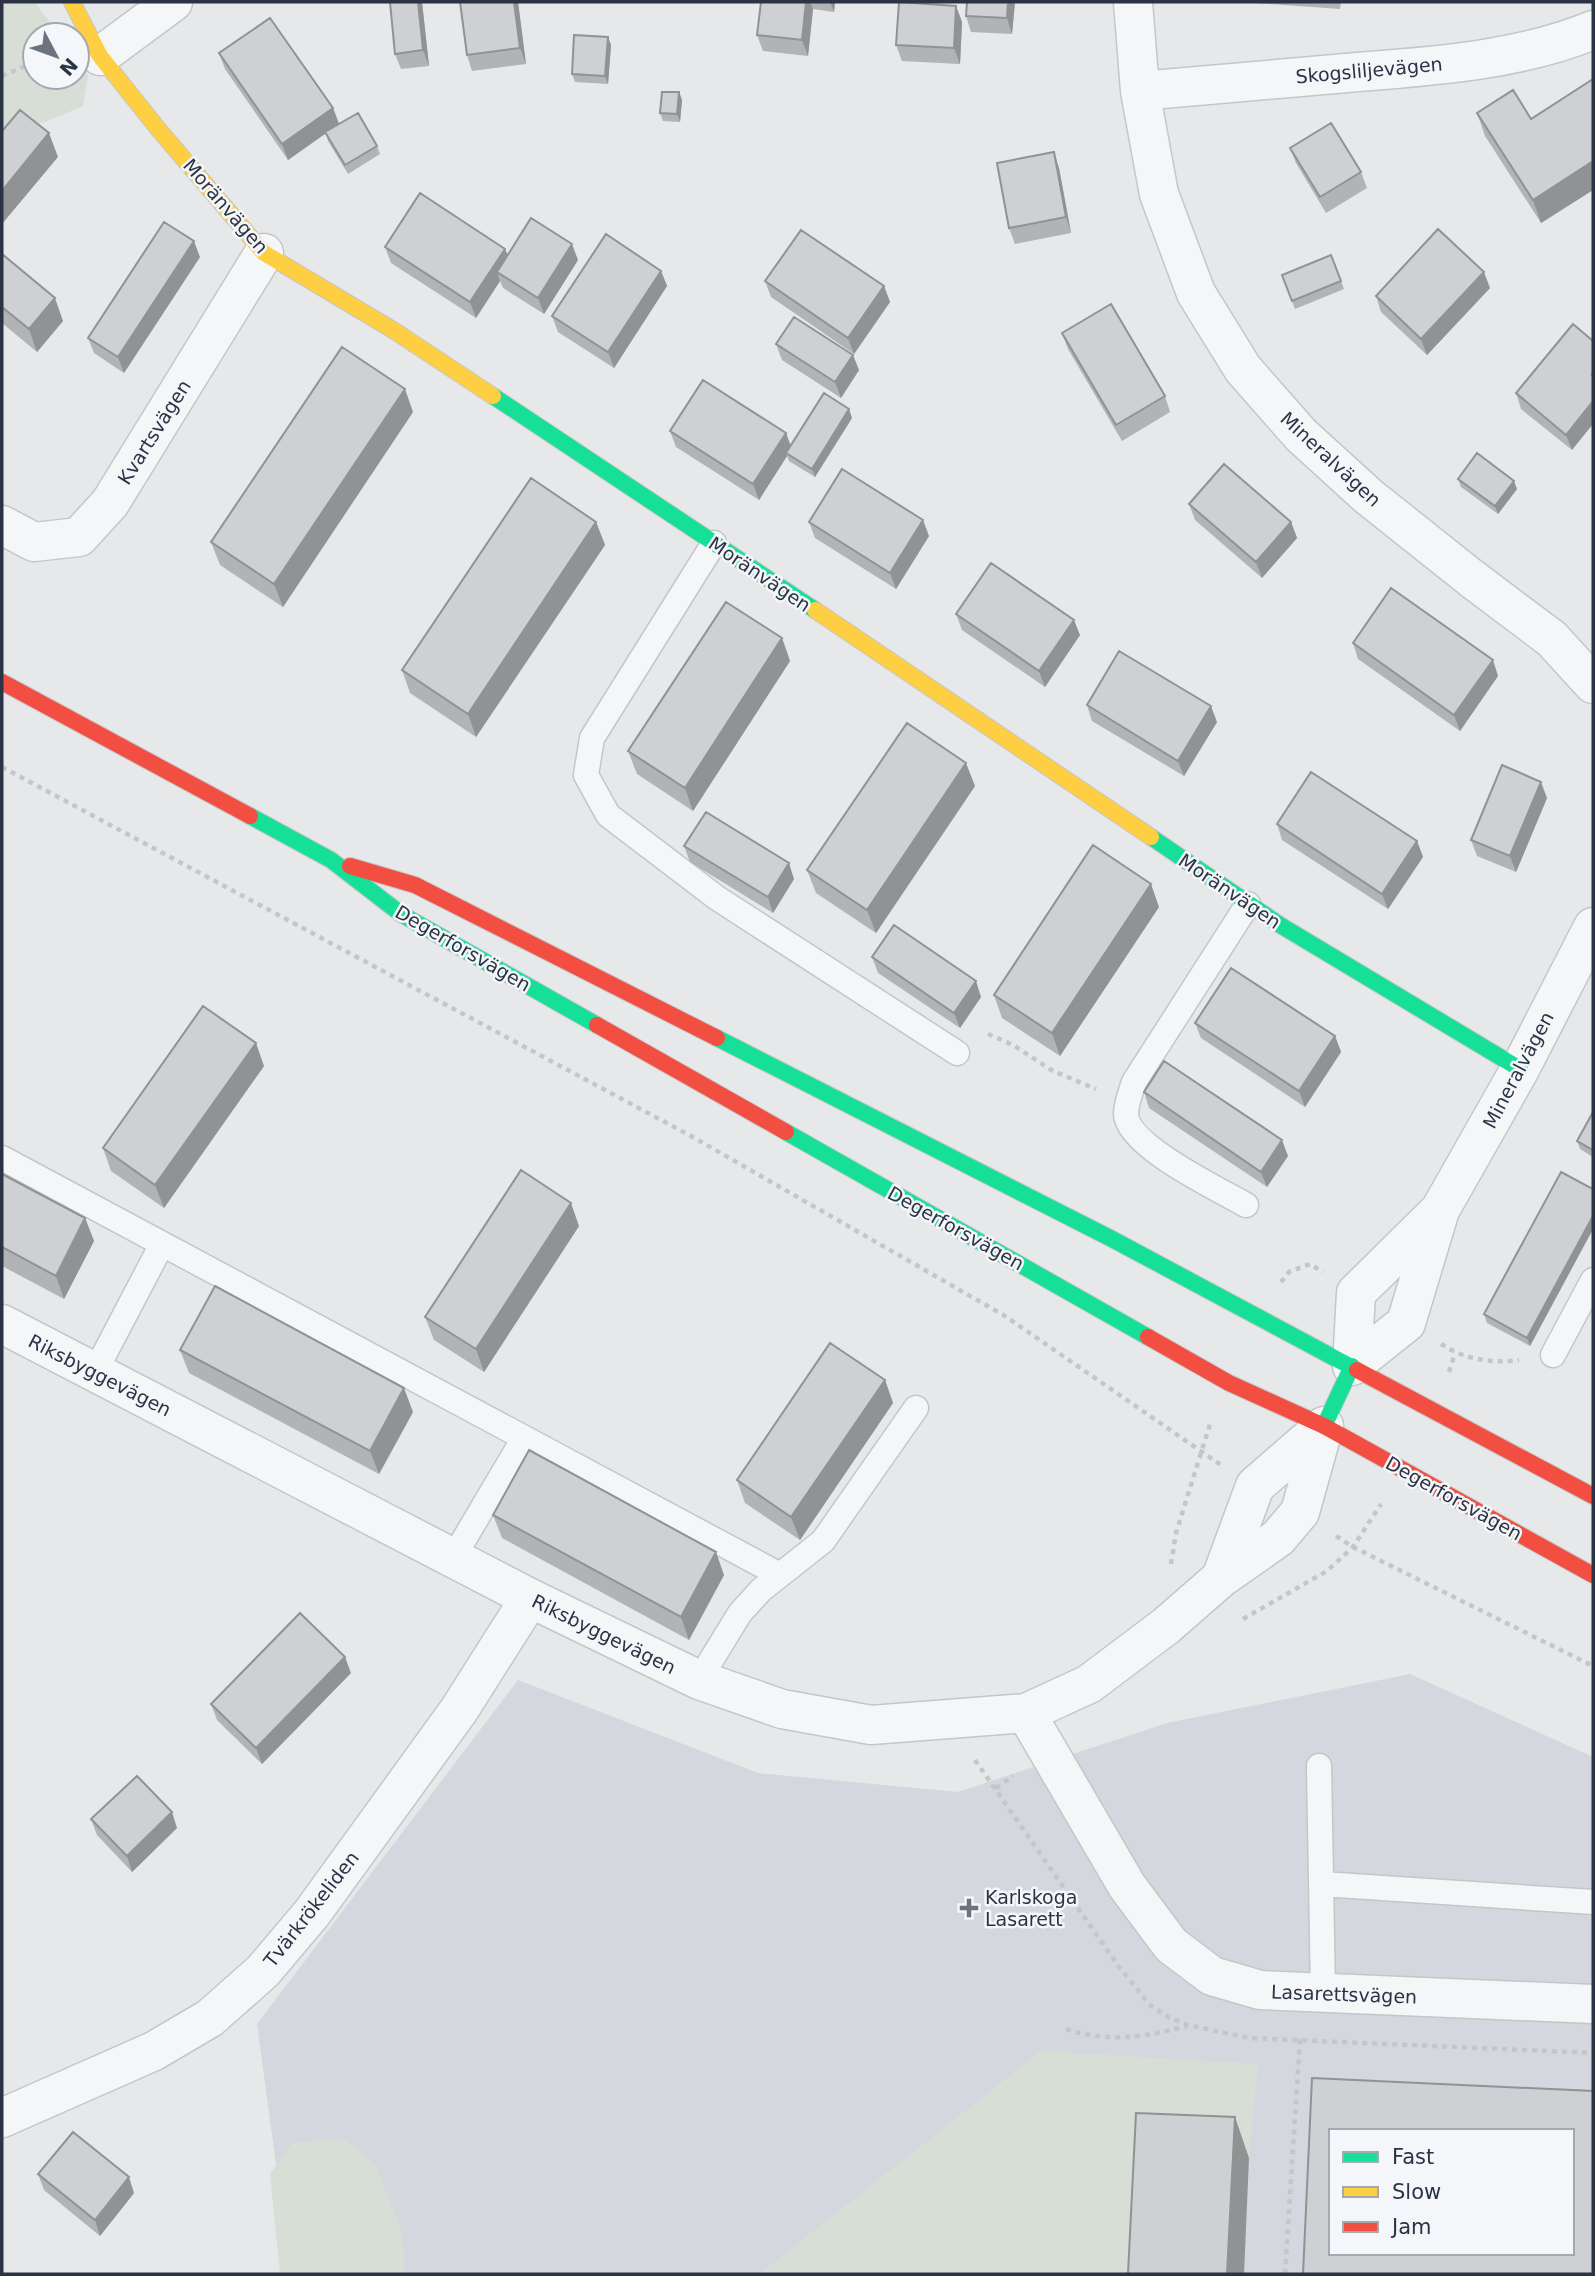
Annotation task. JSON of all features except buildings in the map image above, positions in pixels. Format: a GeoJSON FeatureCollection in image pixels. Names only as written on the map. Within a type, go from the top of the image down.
{"type":"FeatureCollection","features":[{"type":"Feature","properties":{"kind":"main road","name":"Moränvägen"},"geometry":{"type":"LineString","coordinates":[[72,2],[100,56],[264,253],[393,330],[1248,904],[1520,1069]]}},
{"type":"Feature","properties":{"kind":"main road","name":"Degerforsvägen"},"geometry":{"type":"LineString","coordinates":[[2,682],[331,860],[401,914],[1229,1383],[1324,1426],[1593,1575]]}},
{"type":"Feature","properties":{"kind":"main road","name":"Degerforsvägen"},"geometry":{"type":"LineString","coordinates":[[331,860],[415,885],[1063,1214],[1593,1496]]}},
{"type":"Feature","properties":{"kind":"main road"},"geometry":{"type":"LineString","coordinates":[[1324,1426],[1352,1366]]}},
{"type":"Feature","properties":{"kind":"street"},"geometry":{"type":"LineString","coordinates":[[100,56],[173,2]]}},
{"type":"Feature","properties":{"kind":"street","name":"Mineralvägen"},"geometry":{"type":"LineString","coordinates":[[1133,2],[1140,91],[1159,194],[1196,293],[1244,369],[1301,435],[1368,496],[1552,639],[1593,684]]}},
{"type":"Feature","properties":{"kind":"street","name":"Skogsliljevägen"},"geometry":{"type":"LineString","coordinates":[[1140,91],[1491,58],[1561,43],[1593,30]]}},
{"type":"Feature","properties":{"kind":"street","name":"Kvartsvägen"},"geometry":{"type":"LineString","coordinates":[[2,525],[34,542],[79,537],[110,503],[264,253]]}},
{"type":"Feature","properties":{"kind":"street","name":"Mineralvägen"},"geometry":{"type":"LineString","coordinates":[[1352,1366],[1406,1324],[1440,1210],[1520,1069],[1593,927]]}},
{"type":"Feature","properties":{"kind":"street","name":"Mineralvägen"},"geometry":{"type":"LineString","coordinates":[[1352,1366],[1356,1293],[1440,1210]]}},
{"type":"Feature","properties":{"kind":"street","name":"Riksbyggevägen"},"geometry":{"type":"LineString","coordinates":[[2,1324],[530,1598],[699,1680],[782,1709],[871,1725],[1026,1713],[1089,1684],[1166,1626],[1220,1578],[1255,1486],[1324,1426]]}},
{"type":"Feature","properties":{"kind":"street","name":"Tvärkrökeliden"},"geometry":{"type":"LineString","coordinates":[[2,2118],[154,2051],[210,2018],[263,1971],[312,1913],[459,1710],[530,1598]]}},
{"type":"Feature","properties":{"kind":"street","name":"Lasarettsvägen"},"geometry":{"type":"LineString","coordinates":[[1026,1713],[1127,1886],[1171,1945],[1212,1976],[1260,1990],[1593,2004]]}},
{"type":"Feature","properties":{"kind":"lane"},"geometry":{"type":"LineString","coordinates":[[714,543],[592,738],[586,775],[608,815],[706,890],[957,1053]]}},
{"type":"Feature","properties":{"kind":"lane"},"geometry":{"type":"LineString","coordinates":[[1246,1205],[1148,1148],[1134,1134],[1126,1115],[1134,1082],[1248,904]]}},
{"type":"Feature","properties":{"kind":"lane"},"geometry":{"type":"LineString","coordinates":[[2,1158],[780,1575]]}},
{"type":"Feature","properties":{"kind":"lane"},"geometry":{"type":"LineString","coordinates":[[95,1372],[162,1244]]}},
{"type":"Feature","properties":{"kind":"lane"},"geometry":{"type":"LineString","coordinates":[[1553,1355],[1593,1280]]}},
{"type":"Feature","properties":{"kind":"lane"},"geometry":{"type":"LineString","coordinates":[[699,1680],[740,1613],[761,1590],[823,1541],[916,1408]]}},
{"type":"Feature","properties":{"kind":"lane"},"geometry":{"type":"LineString","coordinates":[[453,1558],[524,1438]]}},
{"type":"Feature","properties":{"kind":"lane"},"geometry":{"type":"LineString","coordinates":[[1313,1992],[1322,1884],[1319,1766]]}},
{"type":"Feature","properties":{"kind":"lane"},"geometry":{"type":"LineString","coordinates":[[1322,1884],[1593,1902]]}},
{"type":"Feature","properties":{"kind":"path"},"geometry":{"type":"LineString","coordinates":[[2,76],[21,67]]}},
{"type":"Feature","properties":{"kind":"path"},"geometry":{"type":"LineString","coordinates":[[2,767],[691,1136],[1005,1316],[1200,1453]]}},
{"type":"Feature","properties":{"kind":"path"},"geometry":{"type":"LineString","coordinates":[[957,1053],[963,1044],[974,1036],[985,1033],[1013,1045],[1053,1071],[1129,1102]]}},
{"type":"Feature","properties":{"kind":"path"},"geometry":{"type":"LineString","coordinates":[[1278,1287],[1289,1272],[1310,1264]]}},
{"type":"Feature","properties":{"kind":"path"},"geometry":{"type":"LineString","coordinates":[[1446,1381],[1455,1353],[1468,1356]]}},
{"type":"Feature","properties":{"kind":"path"},"geometry":{"type":"LineString","coordinates":[[1166,1626],[1172,1553],[1214,1412]]}},
{"type":"Feature","properties":{"kind":"path"},"geometry":{"type":"LineString","coordinates":[[1400,1468],[1353,1547],[1593,1666]]}},
{"type":"Feature","properties":{"kind":"path"},"geometry":{"type":"LineString","coordinates":[[948,1719],[1072,1901]]}},
{"type":"Feature","properties":{"kind":"path"},"geometry":{"type":"LineString","coordinates":[[1285,2274],[1313,1992]]}},
{"type":"Feature","properties":{"kind":"path"},"geometry":{"type":"LineString","coordinates":[[1066,2029],[1090,2037],[1134,2037],[1156,2035],[1188,2025]]}},
{"type":"Feature","properties":{"kind":"shaded area"},"geometry":{"type":"Polygon","coordinates":[[[2,2],[35,2],[49,21],[21,21],[21,91],[86,91],[83,106],[43,123],[24,123],[2,145],[2,2]]]}},
{"type":"Feature","properties":{"kind":"shaded area","name":"Karlskoga Lasarett"},"geometry":{"type":"Polygon","coordinates":[[[1410,1674],[1593,1757],[1593,2274],[291,2274],[257,2024],[518,1680],[758,1773],[958,1792],[1167,1723],[1410,1674]]]}},
{"type":"Feature","properties":{"kind":"shaded area"},"geometry":{"type":"Polygon","coordinates":[[[1041,2051],[1258,2064],[1249,2158],[1151,2154],[1145,2274],[759,2274],[1041,2051]]]}},
{"type":"Feature","properties":{"kind":"shaded area"},"geometry":{"type":"Polygon","coordinates":[[[344,2139],[375,2164],[402,2232],[405,2274],[280,2274],[270,2174],[293,2142],[344,2139]]]}},
{"type":"Feature","properties":{"kind":"traffic: fast"},"geometry":{"type":"LineString","coordinates":[[493,396],[815,610]]}},
{"type":"Feature","properties":{"kind":"traffic: fast"},"geometry":{"type":"LineString","coordinates":[[250,816],[331,860],[401,914],[597,1025]]}},
{"type":"Feature","properties":{"kind":"traffic: fast"},"geometry":{"type":"LineString","coordinates":[[1151,837],[1280,925],[1520,1069]]}},
{"type":"Feature","properties":{"kind":"traffic: fast"},"geometry":{"type":"LineString","coordinates":[[717,1038],[1112,1239],[1357,1370]]}},
{"type":"Feature","properties":{"kind":"traffic: fast"},"geometry":{"type":"LineString","coordinates":[[786,1132],[1148,1337]]}},
{"type":"Feature","properties":{"kind":"traffic: fast"},"geometry":{"type":"LineString","coordinates":[[1324,1426],[1352,1366]]}},
{"type":"Feature","properties":{"kind":"traffic: slow"},"geometry":{"type":"LineString","coordinates":[[72,2],[100,56],[264,253],[393,330],[493,396]]}},
{"type":"Feature","properties":{"kind":"traffic: slow"},"geometry":{"type":"LineString","coordinates":[[815,610],[1151,837]]}},
{"type":"Feature","properties":{"kind":"traffic: jam"},"geometry":{"type":"LineString","coordinates":[[2,682],[250,816]]}},
{"type":"Feature","properties":{"kind":"traffic: jam"},"geometry":{"type":"LineString","coordinates":[[350,866],[415,885],[717,1038]]}},
{"type":"Feature","properties":{"kind":"traffic: jam"},"geometry":{"type":"LineString","coordinates":[[597,1025],[786,1132]]}},
{"type":"Feature","properties":{"kind":"traffic: jam"},"geometry":{"type":"LineString","coordinates":[[1148,1337],[1229,1383],[1324,1426],[1593,1575]]}},
{"type":"Feature","properties":{"kind":"traffic: jam"},"geometry":{"type":"LineString","coordinates":[[1357,1370],[1593,1496]]}},
{"type":"Feature","properties":{"kind":"place","name":"Karlskoga Lasarett"},"geometry":{"type":"Point","coordinates":[969,1908]}}]}
